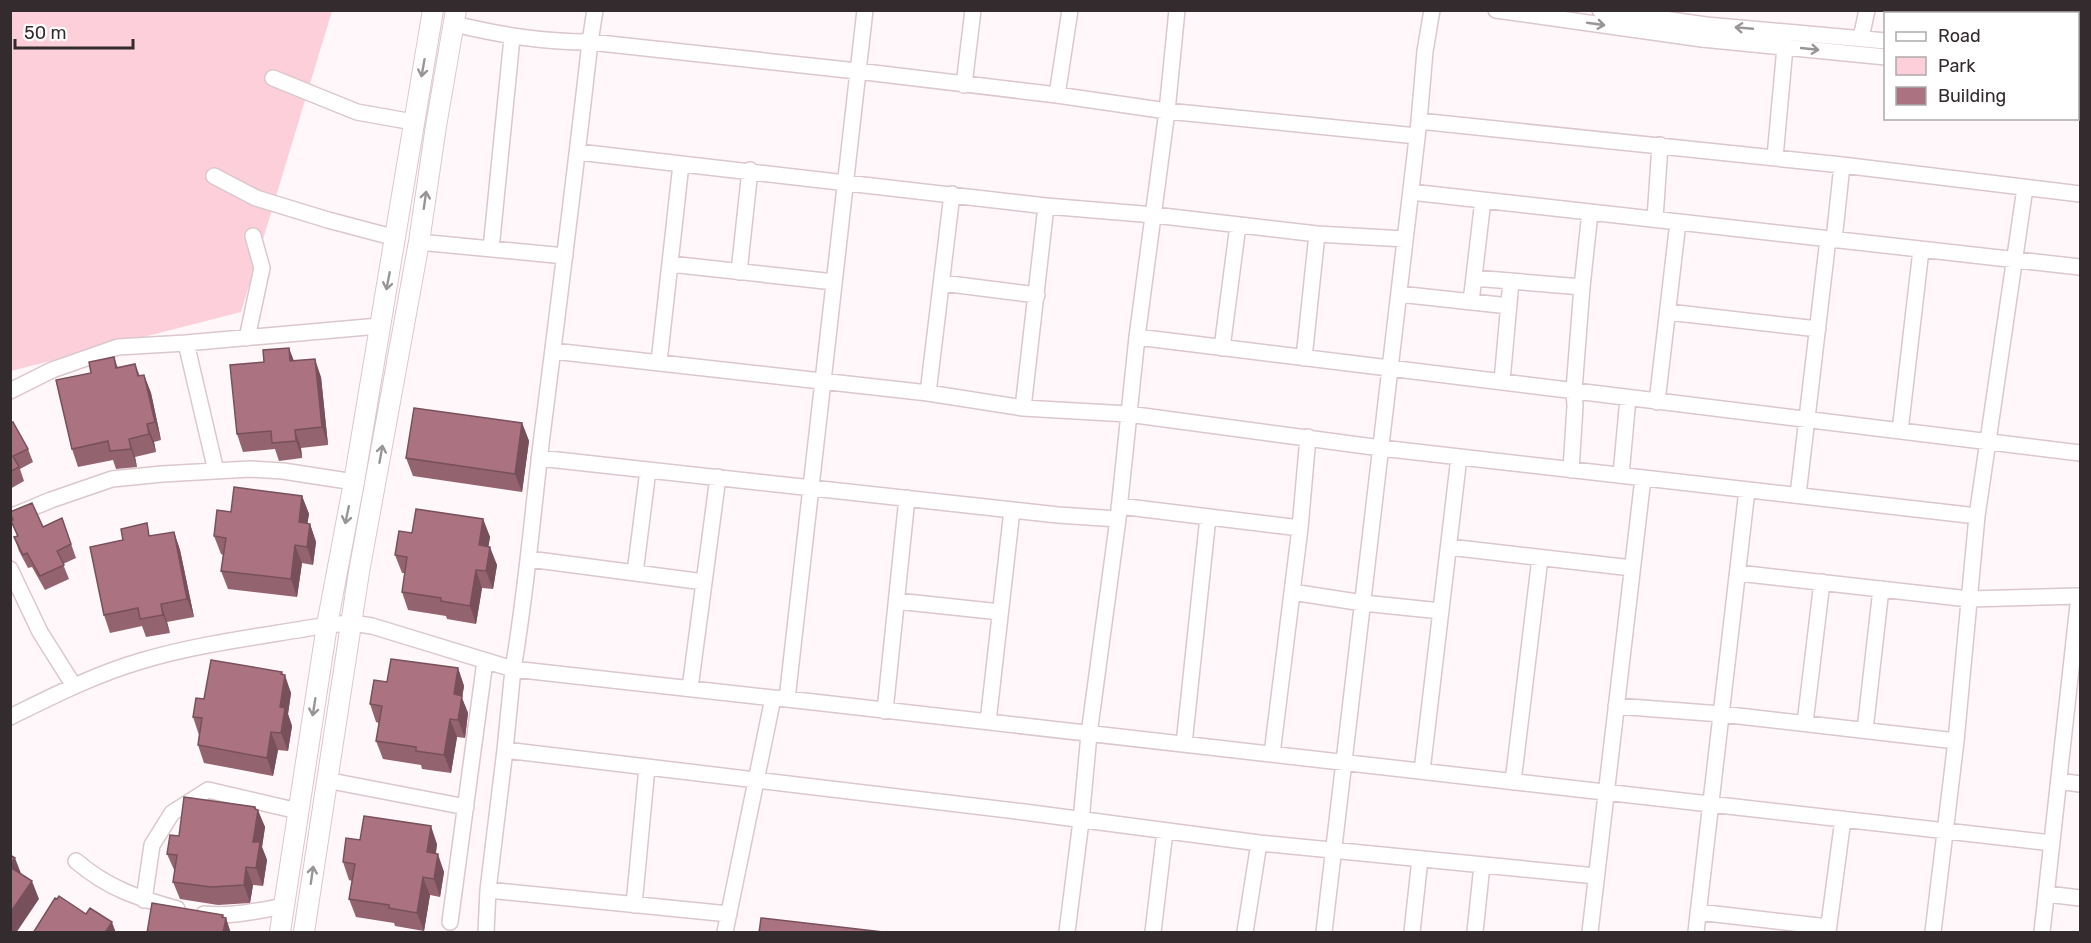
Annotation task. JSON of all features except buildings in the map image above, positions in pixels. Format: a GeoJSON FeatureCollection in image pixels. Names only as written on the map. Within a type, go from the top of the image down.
{"type":"FeatureCollection","features":[{"type":"Feature","properties":{"kind":"main road"},"geometry":{"type":"LineString","coordinates":[[280,933],[327,625],[354,482],[433,10]]}},
{"type":"Feature","properties":{"kind":"main road"},"geometry":{"type":"LineString","coordinates":[[304,933],[359,572],[419,242],[455,17]]}},
{"type":"Feature","properties":{"kind":"street"},"geometry":{"type":"LineString","coordinates":[[486,933],[488,890],[513,669],[529,560],[539,458],[595,10]]}},
{"type":"Feature","properties":{"kind":"street"},"geometry":{"type":"LineString","coordinates":[[725,933],[757,780],[780,699],[812,489],[865,10]]}},
{"type":"Feature","properties":{"kind":"street"},"geometry":{"type":"LineString","coordinates":[[964,85],[973,10]]}},
{"type":"Feature","properties":{"kind":"street"},"geometry":{"type":"LineString","coordinates":[[1057,95],[1070,10]]}},
{"type":"Feature","properties":{"kind":"street"},"geometry":{"type":"LineString","coordinates":[[1067,933],[1089,734],[1118,513],[1137,337],[1178,10]]}},
{"type":"Feature","properties":{"kind":"street"},"geometry":{"type":"LineString","coordinates":[[1324,933],[1411,192],[1425,51],[1432,10]]}},
{"type":"Feature","properties":{"kind":"street"},"geometry":{"type":"LineString","coordinates":[[1496,10],[1702,39],[1884,57]]}},
{"type":"Feature","properties":{"kind":"street"},"geometry":{"type":"LineString","coordinates":[[1600,10],[1707,18],[1884,41]]}},
{"type":"Feature","properties":{"kind":"street"},"geometry":{"type":"LineString","coordinates":[[1862,38],[1867,10]]}},
{"type":"Feature","properties":{"kind":"street"},"geometry":{"type":"LineString","coordinates":[[455,17],[513,38],[590,42],[857,71],[1167,111],[1660,145],[2080,195]]}},
{"type":"Feature","properties":{"kind":"street"},"geometry":{"type":"LineString","coordinates":[[491,249],[513,38]]}},
{"type":"Feature","properties":{"kind":"street"},"geometry":{"type":"LineString","coordinates":[[1775,158],[1785,47]]}},
{"type":"Feature","properties":{"kind":"street"},"geometry":{"type":"LineString","coordinates":[[273,78],[357,112],[413,122]]}},
{"type":"Feature","properties":{"kind":"street"},"geometry":{"type":"LineString","coordinates":[[1654,219],[1660,145]]}},
{"type":"Feature","properties":{"kind":"street"},"geometry":{"type":"LineString","coordinates":[[578,152],[750,170],[1046,206],[1154,215],[1317,234],[1405,239]]}},
{"type":"Feature","properties":{"kind":"street"},"geometry":{"type":"LineString","coordinates":[[659,362],[681,164]]}},
{"type":"Feature","properties":{"kind":"street"},"geometry":{"type":"LineString","coordinates":[[1798,495],[1818,329],[1842,165]]}},
{"type":"Feature","properties":{"kind":"street"},"geometry":{"type":"LineString","coordinates":[[739,272],[750,170]]}},
{"type":"Feature","properties":{"kind":"street"},"geometry":{"type":"LineString","coordinates":[[214,176],[256,198],[396,238]]}},
{"type":"Feature","properties":{"kind":"street"},"geometry":{"type":"LineString","coordinates":[[1932,933],[1956,741],[1977,516],[2025,188]]}},
{"type":"Feature","properties":{"kind":"street"},"geometry":{"type":"LineString","coordinates":[[1411,192],[2080,267]]}},
{"type":"Feature","properties":{"kind":"street"},"geometry":{"type":"LineString","coordinates":[[928,393],[952,194]]}},
{"type":"Feature","properties":{"kind":"street"},"geometry":{"type":"LineString","coordinates":[[1471,302],[1483,200]]}},
{"type":"Feature","properties":{"kind":"street"},"geometry":{"type":"LineString","coordinates":[[1023,408],[1046,206]]}},
{"type":"Feature","properties":{"kind":"street"},"geometry":{"type":"LineString","coordinates":[[1571,470],[1574,390],[1590,212]]}},
{"type":"Feature","properties":{"kind":"street"},"geometry":{"type":"LineString","coordinates":[[1657,402],[1678,222]]}},
{"type":"Feature","properties":{"kind":"street"},"geometry":{"type":"LineString","coordinates":[[1222,348],[1238,225]]}},
{"type":"Feature","properties":{"kind":"street"},"geometry":{"type":"LineString","coordinates":[[1304,358],[1317,234]]}},
{"type":"Feature","properties":{"kind":"street"},"geometry":{"type":"LineString","coordinates":[[247,338],[262,268],[253,236]]}},
{"type":"Feature","properties":{"kind":"street"},"geometry":{"type":"LineString","coordinates":[[419,242],[565,256]]}},
{"type":"Feature","properties":{"kind":"street"},"geometry":{"type":"LineString","coordinates":[[1900,431],[1921,250]]}},
{"type":"Feature","properties":{"kind":"street"},"geometry":{"type":"LineString","coordinates":[[670,264],[834,282]]}},
{"type":"Feature","properties":{"kind":"street"},"geometry":{"type":"LineString","coordinates":[[1474,278],[1582,287]]}},
{"type":"Feature","properties":{"kind":"street"},"geometry":{"type":"LineString","coordinates":[[1502,381],[1511,281]]}},
{"type":"Feature","properties":{"kind":"street"},"geometry":{"type":"LineString","coordinates":[[942,283],[1037,295]]}},
{"type":"Feature","properties":{"kind":"street"},"geometry":{"type":"LineString","coordinates":[[1399,294],[1509,306]]}},
{"type":"Feature","properties":{"kind":"street"},"geometry":{"type":"LineString","coordinates":[[1668,312],[1818,329]]}},
{"type":"Feature","properties":{"kind":"street"},"geometry":{"type":"LineString","coordinates":[[10,391],[52,370],[118,347],[379,326]]}},
{"type":"Feature","properties":{"kind":"street"},"geometry":{"type":"LineString","coordinates":[[1137,337],[2080,453]]}},
{"type":"Feature","properties":{"kind":"street"},"geometry":{"type":"LineString","coordinates":[[186,343],[216,471]]}},
{"type":"Feature","properties":{"kind":"street"},"geometry":{"type":"LineString","coordinates":[[553,351],[928,393],[1023,408],[1128,414],[1381,448],[1977,516]]}},
{"type":"Feature","properties":{"kind":"street"},"geometry":{"type":"LineString","coordinates":[[1621,475],[1628,398]]}},
{"type":"Feature","properties":{"kind":"street"},"geometry":{"type":"LineString","coordinates":[[1272,754],[1300,528],[1308,437]]}},
{"type":"Feature","properties":{"kind":"street"},"geometry":{"type":"LineString","coordinates":[[1422,771],[1459,457]]}},
{"type":"Feature","properties":{"kind":"street"},"geometry":{"type":"LineString","coordinates":[[539,458],[1012,510],[1208,517],[1300,528]]}},
{"type":"Feature","properties":{"kind":"street"},"geometry":{"type":"LineString","coordinates":[[10,517],[112,479],[250,469],[283,471],[354,482]]}},
{"type":"Feature","properties":{"kind":"street"},"geometry":{"type":"LineString","coordinates":[[635,573],[648,470]]}},
{"type":"Feature","properties":{"kind":"street"},"geometry":{"type":"LineString","coordinates":[[690,688],[718,477]]}},
{"type":"Feature","properties":{"kind":"street"},"geometry":{"type":"LineString","coordinates":[[1590,933],[1643,478]]}},
{"type":"Feature","properties":{"kind":"street"},"geometry":{"type":"LineString","coordinates":[[1696,933],[1747,490]]}},
{"type":"Feature","properties":{"kind":"street"},"geometry":{"type":"LineString","coordinates":[[885,711],[907,498]]}},
{"type":"Feature","properties":{"kind":"street"},"geometry":{"type":"LineString","coordinates":[[988,722],[1012,510]]}},
{"type":"Feature","properties":{"kind":"street"},"geometry":{"type":"LineString","coordinates":[[1184,744],[1208,517]]}},
{"type":"Feature","properties":{"kind":"street"},"geometry":{"type":"LineString","coordinates":[[1449,547],[1632,568]]}},
{"type":"Feature","properties":{"kind":"street"},"geometry":{"type":"LineString","coordinates":[[1513,782],[1539,558]]}},
{"type":"Feature","properties":{"kind":"street"},"geometry":{"type":"LineString","coordinates":[[529,560],[704,582]]}},
{"type":"Feature","properties":{"kind":"street"},"geometry":{"type":"LineString","coordinates":[[10,569],[40,632],[74,686]]}},
{"type":"Feature","properties":{"kind":"street"},"geometry":{"type":"LineString","coordinates":[[1738,573],[1969,599],[2080,592],[2074,716],[2059,781],[2042,933]]}},
{"type":"Feature","properties":{"kind":"street"},"geometry":{"type":"LineString","coordinates":[[1805,723],[1822,582]]}},
{"type":"Feature","properties":{"kind":"street"},"geometry":{"type":"LineString","coordinates":[[1865,730],[1881,589]]}},
{"type":"Feature","properties":{"kind":"street"},"geometry":{"type":"LineString","coordinates":[[1292,592],[1363,603],[1441,611]]}},
{"type":"Feature","properties":{"kind":"street"},"geometry":{"type":"LineString","coordinates":[[897,601],[1000,612]]}},
{"type":"Feature","properties":{"kind":"street"},"geometry":{"type":"LineString","coordinates":[[10,717],[74,686],[168,653],[327,625],[352,623],[372,626],[513,669],[2052,843]]}},
{"type":"Feature","properties":{"kind":"street"},"geometry":{"type":"LineString","coordinates":[[450,922],[486,661]]}},
{"type":"Feature","properties":{"kind":"street"},"geometry":{"type":"LineString","coordinates":[[1616,706],[1721,714],[1956,741]]}},
{"type":"Feature","properties":{"kind":"street"},"geometry":{"type":"LineString","coordinates":[[505,750],[1024,812],[1258,843],[1596,876]]}},
{"type":"Feature","properties":{"kind":"street"},"geometry":{"type":"LineString","coordinates":[[634,905],[647,767]]}},
{"type":"Feature","properties":{"kind":"street"},"geometry":{"type":"LineString","coordinates":[[326,780],[466,807]]}},
{"type":"Feature","properties":{"kind":"street"},"geometry":{"type":"LineString","coordinates":[[2059,781],[2080,784]]}},
{"type":"Feature","properties":{"kind":"street"},"geometry":{"type":"LineString","coordinates":[[144,900],[153,845],[172,813],[208,790],[298,811]]}},
{"type":"Feature","properties":{"kind":"street"},"geometry":{"type":"LineString","coordinates":[[1698,912],[1828,930],[1844,819]]}},
{"type":"Feature","properties":{"kind":"street"},"geometry":{"type":"LineString","coordinates":[[1153,933],[1165,831]]}},
{"type":"Feature","properties":{"kind":"street"},"geometry":{"type":"LineString","coordinates":[[1245,933],[1258,843]]}},
{"type":"Feature","properties":{"kind":"street"},"geometry":{"type":"LineString","coordinates":[[1412,933],[1420,859]]}},
{"type":"Feature","properties":{"kind":"street"},"geometry":{"type":"LineString","coordinates":[[76,861],[96,878],[144,900],[189,912],[216,915],[248,913],[284,906]]}},
{"type":"Feature","properties":{"kind":"street"},"geometry":{"type":"LineString","coordinates":[[1475,933],[1482,865]]}},
{"type":"Feature","properties":{"kind":"street"},"geometry":{"type":"LineString","coordinates":[[488,890],[729,914]]}},
{"type":"Feature","properties":{"kind":"street"},"geometry":{"type":"LineString","coordinates":[[2047,894],[2080,898]]}},
{"type":"Feature","properties":{"kind":"green space"},"geometry":{"type":"Polygon","coordinates":[[[11,11],[332,11],[241,312],[11,371],[11,11]]]}}]}
